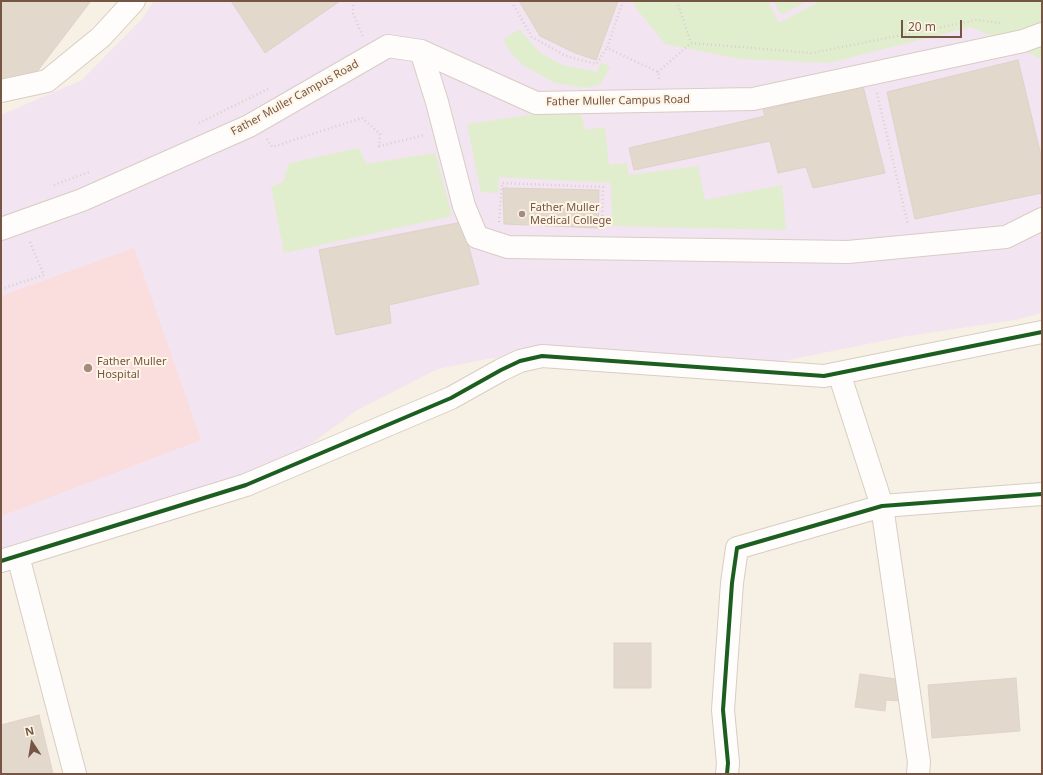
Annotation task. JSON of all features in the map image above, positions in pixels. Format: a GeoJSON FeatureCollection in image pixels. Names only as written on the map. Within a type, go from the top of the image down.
{"type":"FeatureCollection","features":[{"type":"Feature","properties":{"kind":"street"},"geometry":{"type":"LineString","coordinates":[[1,91],[47,81],[101,37],[134,1]]}},
{"type":"Feature","properties":{"kind":"street","name":"Father Muller Campus Road"},"geometry":{"type":"LineString","coordinates":[[1,229],[82,200],[249,126],[388,46],[421,50],[536,103],[754,99],[1023,41],[1042,34]]}},
{"type":"Feature","properties":{"kind":"street"},"geometry":{"type":"LineString","coordinates":[[421,50],[437,102],[464,206],[477,237],[508,247],[848,252],[1006,237],[1042,219]]}},
{"type":"Feature","properties":{"kind":"street"},"geometry":{"type":"LineString","coordinates":[[75,774],[9,558],[246,486],[451,398],[520,361],[542,356],[824,376],[1042,332]]}},
{"type":"Feature","properties":{"kind":"street"},"geometry":{"type":"LineString","coordinates":[[839,373],[882,506],[919,762],[918,774]]}},
{"type":"Feature","properties":{"kind":"street"},"geometry":{"type":"LineString","coordinates":[[727,774],[728,763],[723,710],[732,584],[737,548],[882,506],[1042,494]]}},
{"type":"Feature","properties":{"kind":"path"},"geometry":{"type":"LineString","coordinates":[[353,1],[354,13],[365,42]]}},
{"type":"Feature","properties":{"kind":"path"},"geometry":{"type":"LineString","coordinates":[[514,1],[514,6],[532,37],[566,56],[596,64],[607,48],[623,1]]}},
{"type":"Feature","properties":{"kind":"path"},"geometry":{"type":"LineString","coordinates":[[677,1],[691,43]]}},
{"type":"Feature","properties":{"kind":"path"},"geometry":{"type":"LineString","coordinates":[[658,72],[691,43],[812,53],[977,20],[1006,24]]}},
{"type":"Feature","properties":{"kind":"path"},"geometry":{"type":"LineString","coordinates":[[607,48],[658,72]]}},
{"type":"Feature","properties":{"kind":"path"},"geometry":{"type":"LineString","coordinates":[[658,72],[662,100]]}},
{"type":"Feature","properties":{"kind":"path"},"geometry":{"type":"LineString","coordinates":[[873,73],[910,230]]}},
{"type":"Feature","properties":{"kind":"path"},"geometry":{"type":"LineString","coordinates":[[192,126],[268,88]]}},
{"type":"Feature","properties":{"kind":"path"},"geometry":{"type":"LineString","coordinates":[[265,137],[272,147],[362,118],[380,134],[379,146],[430,134]]}},
{"type":"Feature","properties":{"kind":"path"},"geometry":{"type":"LineString","coordinates":[[51,187],[94,170]]}},
{"type":"Feature","properties":{"kind":"path"},"geometry":{"type":"LineString","coordinates":[[498,229],[502,183],[603,187],[602,234]]}},
{"type":"Feature","properties":{"kind":"path"},"geometry":{"type":"LineString","coordinates":[[1,289],[44,275],[27,235]]}},
{"type":"Feature","properties":{"kind":"shaded area","name":"Father Muller Medical College"},"geometry":{"type":"Polygon","coordinates":[[[154,1],[1042,1],[1042,313],[1015,320],[907,336],[768,364],[576,358],[492,358],[438,369],[359,409],[291,458],[218,486],[1,555],[1,115],[82,80],[142,19],[154,1]]]}},
{"type":"Feature","properties":{"kind":"shaded area","name":"Father Muller Hospital"},"geometry":{"type":"Polygon","coordinates":[[[134,248],[201,440],[1,516],[1,296],[134,248]]]}},
{"type":"Feature","properties":{"kind":"green space"},"geometry":{"type":"Polygon","coordinates":[[[633,1],[768,1],[779,23],[820,1],[1042,1],[1042,59],[971,27],[828,63],[740,59],[665,44],[636,8],[633,1]]]}},
{"type":"Feature","properties":{"kind":"green space"},"geometry":{"type":"Polygon","coordinates":[[[774,1],[807,1],[781,15],[774,1]]]}},
{"type":"Feature","properties":{"kind":"green space"},"geometry":{"type":"Polygon","coordinates":[[[519,29],[538,51],[562,65],[597,72],[601,62],[610,67],[601,84],[586,88],[555,83],[524,66],[513,55],[503,40],[519,29]]]}},
{"type":"Feature","properties":{"kind":"green space"},"geometry":{"type":"Polygon","coordinates":[[[580,108],[585,130],[605,127],[609,165],[627,163],[629,175],[698,166],[705,200],[782,185],[786,230],[612,226],[611,183],[499,177],[498,193],[481,192],[467,124],[580,108]]]}},
{"type":"Feature","properties":{"kind":"green space"},"geometry":{"type":"Polygon","coordinates":[[[359,148],[366,164],[435,153],[452,216],[284,253],[271,187],[283,182],[289,163],[359,148]]]}},
{"type":"Feature","properties":{"kind":"building"},"geometry":{"type":"Polygon","coordinates":[[[1,1],[91,1],[33,77],[1,86],[1,1]]]}},
{"type":"Feature","properties":{"kind":"building"},"geometry":{"type":"Polygon","coordinates":[[[231,1],[340,1],[265,53],[231,1]]]}},
{"type":"Feature","properties":{"kind":"building"},"geometry":{"type":"Polygon","coordinates":[[[519,1],[618,1],[596,60],[575,53],[540,36],[519,1]]]}},
{"type":"Feature","properties":{"kind":"building"},"geometry":{"type":"Polygon","coordinates":[[[1018,60],[1042,160],[1042,193],[915,219],[887,92],[1018,60]]]}},
{"type":"Feature","properties":{"kind":"building"},"geometry":{"type":"Polygon","coordinates":[[[863,86],[885,173],[813,188],[806,167],[778,173],[770,141],[634,170],[629,148],[765,116],[763,110],[863,86]]]}},
{"type":"Feature","properties":{"kind":"building"},"geometry":{"type":"Polygon","coordinates":[[[503,188],[599,190],[598,228],[504,224],[503,188]]]}},
{"type":"Feature","properties":{"kind":"building"},"geometry":{"type":"Polygon","coordinates":[[[462,222],[479,284],[389,305],[391,323],[336,335],[319,250],[462,222]]]}},
{"type":"Feature","properties":{"kind":"building"},"geometry":{"type":"Polygon","coordinates":[[[614,643],[651,643],[651,688],[614,688],[614,643]]]}},
{"type":"Feature","properties":{"kind":"building"},"geometry":{"type":"Polygon","coordinates":[[[860,674],[903,680],[900,701],[886,700],[885,711],[855,707],[860,674]]]}},
{"type":"Feature","properties":{"kind":"building"},"geometry":{"type":"Polygon","coordinates":[[[1016,678],[1020,731],[932,738],[928,685],[1016,678]]]}},
{"type":"Feature","properties":{"kind":"building"},"geometry":{"type":"Polygon","coordinates":[[[39,715],[53,774],[1,774],[1,725],[39,715]]]}},
{"type":"Feature","properties":{"kind":"cycle path"},"geometry":{"type":"LineString","coordinates":[[1,561],[246,485],[451,398],[520,361],[542,356],[824,376],[1042,332]]}},
{"type":"Feature","properties":{"kind":"cycle path"},"geometry":{"type":"LineString","coordinates":[[727,774],[728,763],[723,710],[732,583],[737,548],[882,506],[1042,494]]}},
{"type":"Feature","properties":{"kind":"place","name":"Father Muller Medical College"},"geometry":{"type":"Point","coordinates":[522,214]}},
{"type":"Feature","properties":{"kind":"place","name":"Father Muller Hospital"},"geometry":{"type":"Point","coordinates":[88,368]}}]}
